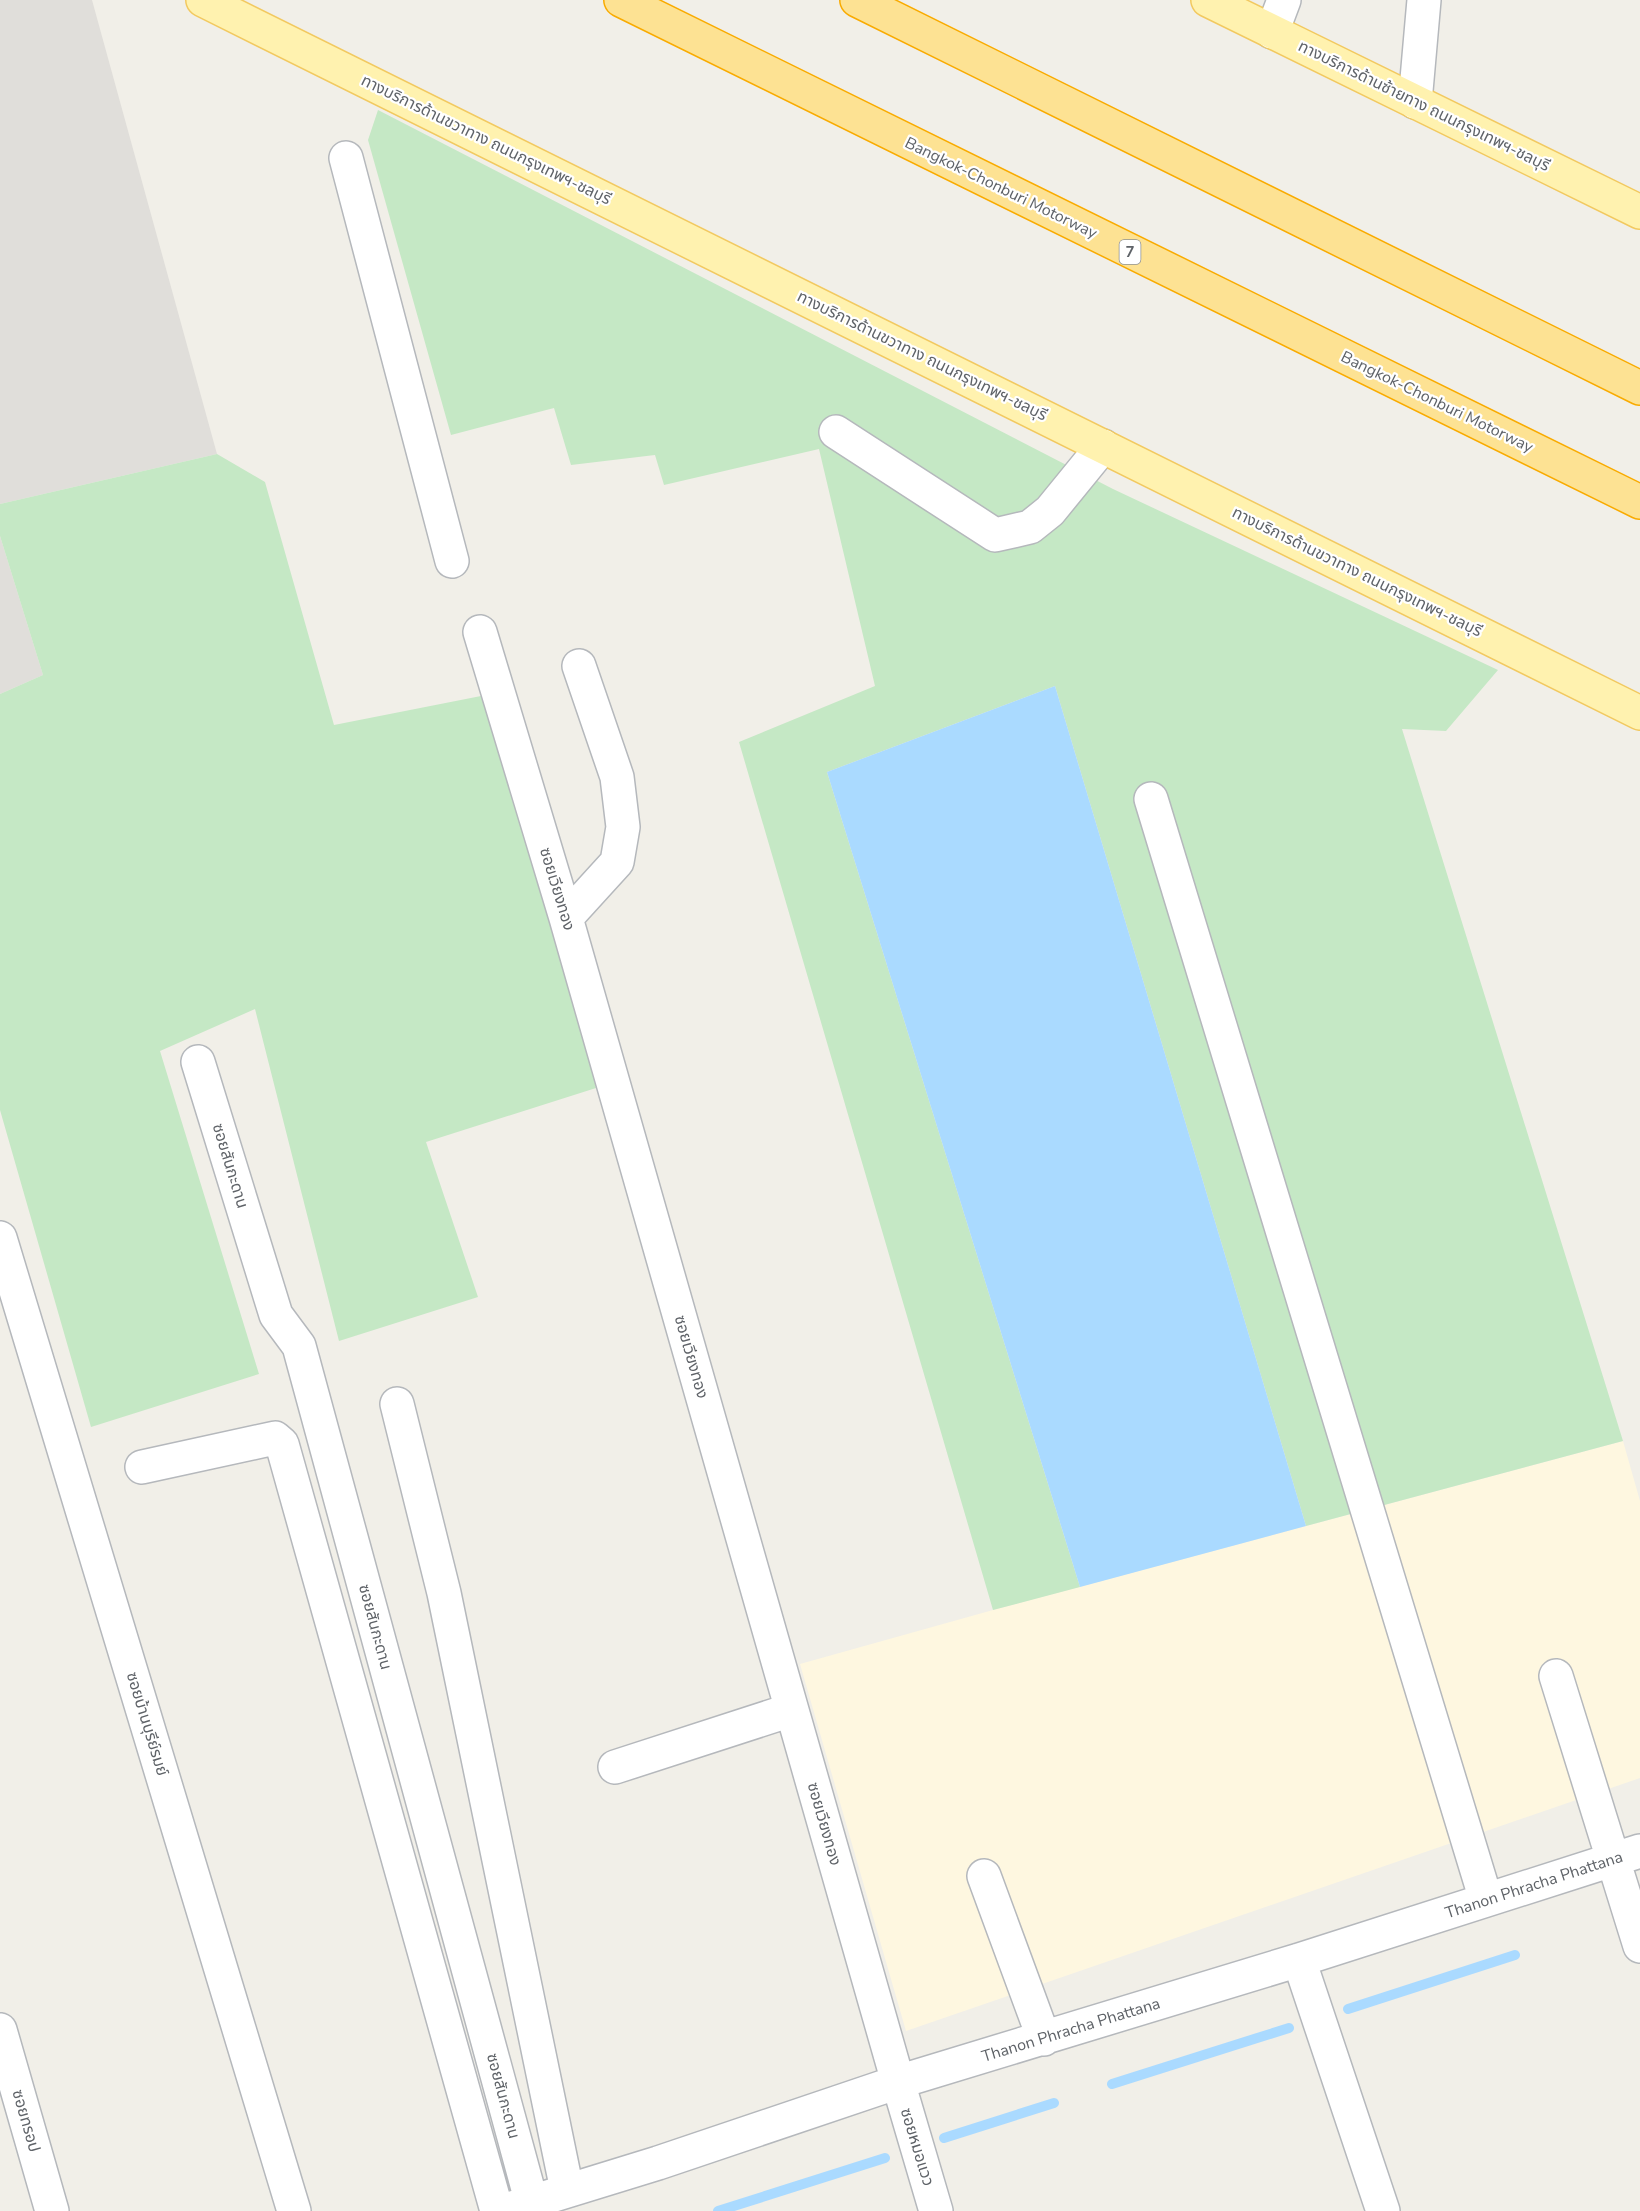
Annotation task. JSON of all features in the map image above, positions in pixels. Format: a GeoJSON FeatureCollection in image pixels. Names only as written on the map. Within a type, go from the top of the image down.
{"type":"FeatureCollection","features":[{"type":"Feature","properties":{"kind":"highway","name":"Bangkok-Chonburi Motorway"},"geometry":{"type":"LineString","coordinates":[[621,0],[1640,502]]}},
{"type":"Feature","properties":{"kind":"highway"},"geometry":{"type":"LineString","coordinates":[[857,0],[1640,388]]}},
{"type":"Feature","properties":{"kind":"main road","name":"ทางบริการด้านขวาทาง ถนนกรุงเทพฯ-ชลบุรี"},"geometry":{"type":"LineString","coordinates":[[203,0],[1640,713]]}},
{"type":"Feature","properties":{"kind":"main road","name":"ทางบริการด้านซ้ายทาง ถนนกรุงเทพฯ-ชลบุรี"},"geometry":{"type":"LineString","coordinates":[[1208,0],[1640,212]]}},
{"type":"Feature","properties":{"kind":"street"},"geometry":{"type":"LineString","coordinates":[[1272,32],[1284,0]]}},
{"type":"Feature","properties":{"kind":"street"},"geometry":{"type":"LineString","coordinates":[[1415,102],[1424,0]]}},
{"type":"Feature","properties":{"kind":"street"},"geometry":{"type":"LineString","coordinates":[[346,158],[452,561]]}},
{"type":"Feature","properties":{"kind":"street"},"geometry":{"type":"LineString","coordinates":[[836,432],[995,535],[1030,527],[1050,512],[1102,446]]}},
{"type":"Feature","properties":{"kind":"street","name":"ซอยเวียงทอง"},"geometry":{"type":"LineString","coordinates":[[480,632],[566,918],[898,2082]]}},
{"type":"Feature","properties":{"kind":"street"},"geometry":{"type":"LineString","coordinates":[[566,918],[617,862],[623,827],[617,777],[579,666]]}},
{"type":"Feature","properties":{"kind":"street"},"geometry":{"type":"LineString","coordinates":[[1151,799],[1486,1900]]}},
{"type":"Feature","properties":{"kind":"street","name":"ซอยสันกะดาน"},"geometry":{"type":"LineString","coordinates":[[198,1062],[276,1315],[299,1346],[522,2208]]}},
{"type":"Feature","properties":{"kind":"street","name":"ซอยบ้านบุรีย์รมย์"},"geometry":{"type":"LineString","coordinates":[[0,1238],[294,2211]]}},
{"type":"Feature","properties":{"kind":"street"},"geometry":{"type":"LineString","coordinates":[[397,1404],[444,1593],[567,2190]]}},
{"type":"Feature","properties":{"kind":"street"},"geometry":{"type":"LineString","coordinates":[[142,1467],[275,1438],[282,1444],[498,2211]]}},
{"type":"Feature","properties":{"kind":"street"},"geometry":{"type":"LineString","coordinates":[[1556,1676],[1626,1855],[1640,1946]]}},
{"type":"Feature","properties":{"kind":"street"},"geometry":{"type":"LineString","coordinates":[[615,1767],[791,1710]]}},
{"type":"Feature","properties":{"kind":"street","name":"Thanon Phracha Phattana"},"geometry":{"type":"LineString","coordinates":[[522,2208],[567,2190],[658,2163],[898,2082],[1299,1960],[1626,1855]]}},
{"type":"Feature","properties":{"kind":"street"},"geometry":{"type":"LineString","coordinates":[[984,1876],[1044,2039]]}},
{"type":"Feature","properties":{"kind":"street"},"geometry":{"type":"LineString","coordinates":[[1299,1960],[1383,2211]]}},
{"type":"Feature","properties":{"kind":"street","name":"ซอยทรอป"},"geometry":{"type":"LineString","coordinates":[[0,2030],[52,2211]]}},
{"type":"Feature","properties":{"kind":"street","name":"ซอยหมอแวว"},"geometry":{"type":"LineString","coordinates":[[898,2082],[936,2211]]}},
{"type":"Feature","properties":{"kind":"shaded area"},"geometry":{"type":"Polygon","coordinates":[[[0,0],[92,0],[217,454],[0,504],[0,0]]]}},
{"type":"Feature","properties":{"kind":"shaded area"},"geometry":{"type":"Polygon","coordinates":[[[0,536],[43,675],[0,694],[0,536]]]}},
{"type":"Feature","properties":{"kind":"shaded area"},"geometry":{"type":"Polygon","coordinates":[[[1623,1441],[1640,1501],[1640,1778],[906,2031],[800,1664],[1623,1441]]]}},
{"type":"Feature","properties":{"kind":"green space"},"geometry":{"type":"Polygon","coordinates":[[[378,110],[1113,489],[1498,670],[1446,731],[1402,729],[1623,1441],[1306,1526],[1055,686],[827,772],[1080,1587],[993,1610],[739,742],[875,686],[819,449],[664,485],[655,455],[571,465],[554,408],[451,435],[368,140],[378,110]]]}},
{"type":"Feature","properties":{"kind":"green space"},"geometry":{"type":"Polygon","coordinates":[[[217,454],[265,482],[334,725],[481,696],[568,970],[596,1088],[426,1142],[478,1297],[339,1341],[255,1009],[160,1051],[259,1374],[91,1427],[0,1110],[0,694],[43,675],[0,536],[0,504],[217,454]]]}},
{"type":"Feature","properties":{"kind":"water"},"geometry":{"type":"Polygon","coordinates":[[[1055,686],[1306,1526],[1080,1587],[827,772],[1055,686]]]}},
{"type":"Feature","properties":{"kind":"waterway"},"geometry":{"type":"LineString","coordinates":[[1348,2009],[1515,1955]]}},
{"type":"Feature","properties":{"kind":"waterway"},"geometry":{"type":"LineString","coordinates":[[1112,2084],[1289,2028]]}},
{"type":"Feature","properties":{"kind":"waterway"},"geometry":{"type":"LineString","coordinates":[[944,2138],[1054,2103]]}},
{"type":"Feature","properties":{"kind":"waterway"},"geometry":{"type":"LineString","coordinates":[[718,2211],[885,2158]]}}]}
